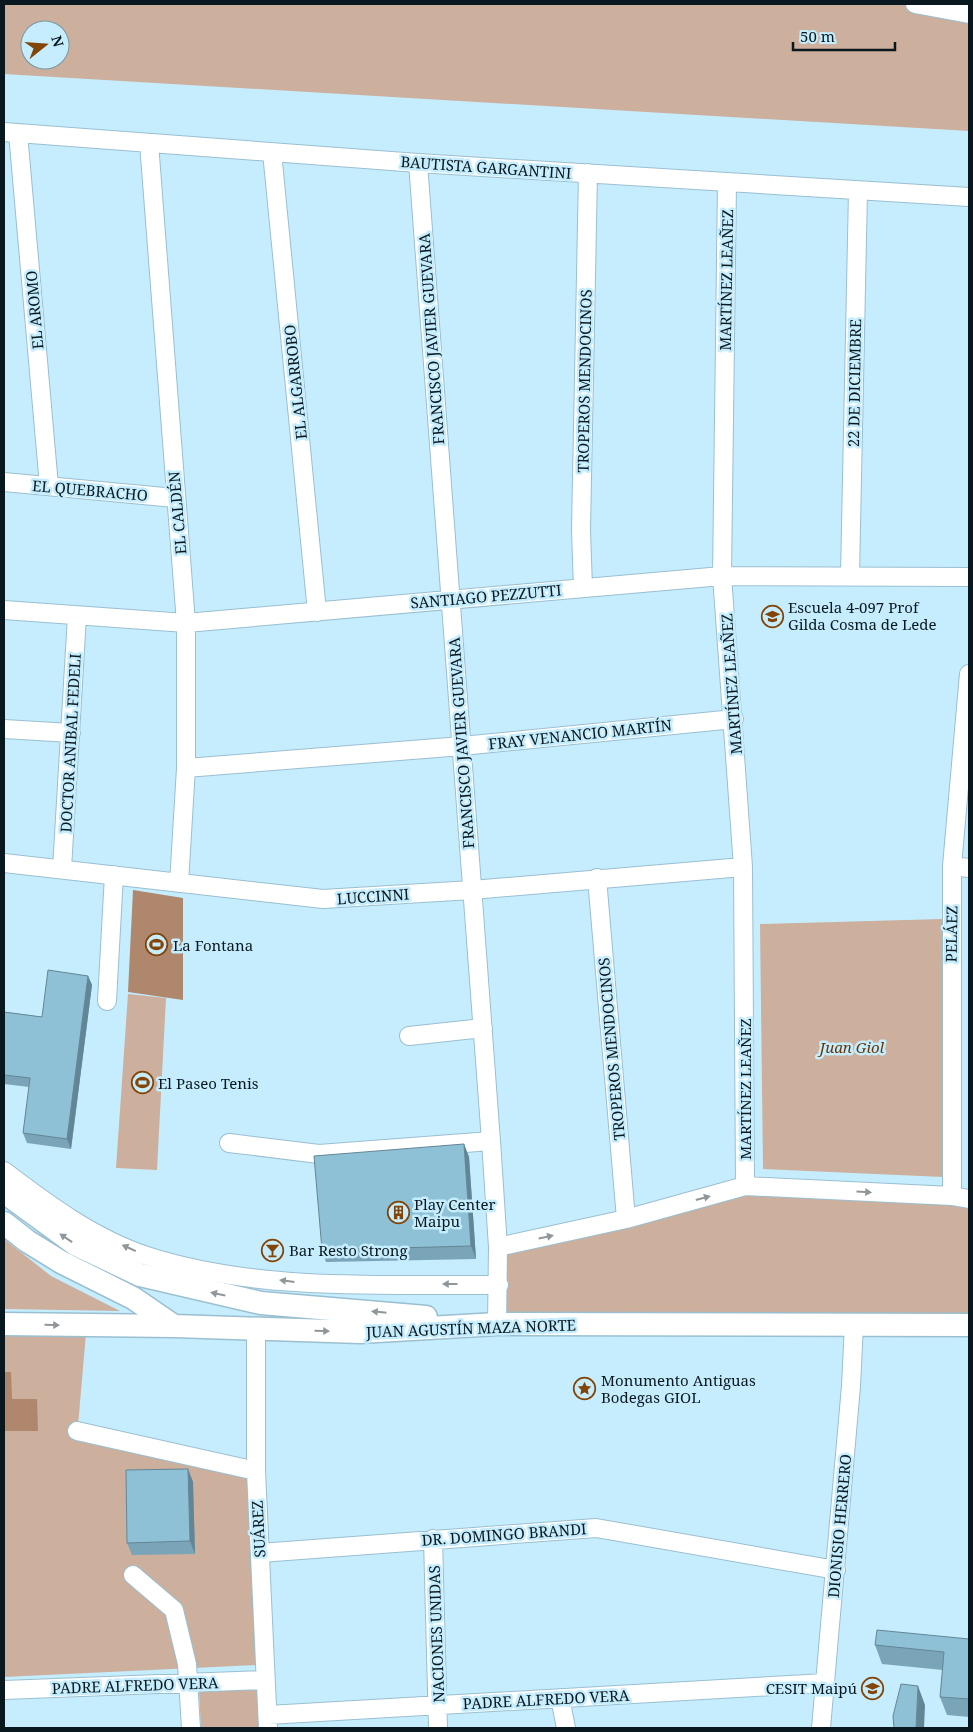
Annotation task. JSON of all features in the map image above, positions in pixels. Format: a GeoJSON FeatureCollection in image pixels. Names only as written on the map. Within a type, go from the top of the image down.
{"type":"FeatureCollection","features":[{"type":"Feature","properties":{"kind":"main road"},"geometry":{"type":"LineString","coordinates":[[4,1192],[75,1244],[118,1266],[172,1284],[277,1305],[497,1324]]}},
{"type":"Feature","properties":{"kind":"main road"},"geometry":{"type":"LineString","coordinates":[[4,1223],[27,1241],[61,1262],[133,1298],[174,1326]]}},
{"type":"Feature","properties":{"kind":"main road","name":"JUAN AGUSTÍN MAZA NORTE"},"geometry":{"type":"LineString","coordinates":[[4,1324],[174,1326],[360,1332],[497,1324],[969,1325]]}},
{"type":"Feature","properties":{"kind":"street"},"geometry":{"type":"LineString","coordinates":[[915,4],[969,14]]}},
{"type":"Feature","properties":{"kind":"street","name":"BAUTISTA GARGANTINI"},"geometry":{"type":"LineString","coordinates":[[11,133],[418,163],[969,197]]}},
{"type":"Feature","properties":{"kind":"street","name":"EL AROMO"},"geometry":{"type":"LineString","coordinates":[[11,133],[49,486]]}},
{"type":"Feature","properties":{"kind":"street","name":"EL CALDÉN"},"geometry":{"type":"LineString","coordinates":[[149,143],[186,623],[186,768],[179,883]]}},
{"type":"Feature","properties":{"kind":"street","name":"EL ALGARROBO"},"geometry":{"type":"LineString","coordinates":[[272,152],[317,612]]}},
{"type":"Feature","properties":{"kind":"street","name":"FRANCISCO JAVIER GUEVARA"},"geometry":{"type":"LineString","coordinates":[[418,163],[491,1141],[498,1247],[497,1324]]}},
{"type":"Feature","properties":{"kind":"street","name":"TROPEROS MENDOCINOS"},"geometry":{"type":"LineString","coordinates":[[583,588],[581,530],[588,173]]}},
{"type":"Feature","properties":{"kind":"street","name":"MARTÍNEZ LEAÑEZ"},"geometry":{"type":"LineString","coordinates":[[727,182],[722,576],[734,719],[743,867],[745,1186]]}},
{"type":"Feature","properties":{"kind":"street","name":"22 DE DICIEMBRE"},"geometry":{"type":"LineString","coordinates":[[850,575],[858,191]]}},
{"type":"Feature","properties":{"kind":"street","name":"EL QUEBRACHO"},"geometry":{"type":"LineString","coordinates":[[4,482],[175,498]]}},
{"type":"Feature","properties":{"kind":"street","name":"SANTIAGO PEZZUTTI"},"geometry":{"type":"LineString","coordinates":[[4,610],[186,623],[722,576],[850,575],[969,577]]}},
{"type":"Feature","properties":{"kind":"street","name":"DOCTOR ANIBAL FEDELI"},"geometry":{"type":"LineString","coordinates":[[62,869],[78,616]]}},
{"type":"Feature","properties":{"kind":"street","name":"PELÁEZ"},"geometry":{"type":"LineString","coordinates":[[961,1197],[951,1152],[969,674]]}},
{"type":"Feature","properties":{"kind":"street","name":"FRAY VENANCIO MARTÍN"},"geometry":{"type":"LineString","coordinates":[[186,768],[462,746],[734,719]]}},
{"type":"Feature","properties":{"kind":"street"},"geometry":{"type":"LineString","coordinates":[[4,729],[71,734]]}},
{"type":"Feature","properties":{"kind":"street","name":"LUCCINNI"},"geometry":{"type":"LineString","coordinates":[[4,863],[323,900],[472,890],[743,867]]}},
{"type":"Feature","properties":{"kind":"street"},"geometry":{"type":"LineString","coordinates":[[107,1001],[114,875]]}},
{"type":"Feature","properties":{"kind":"street","name":"TROPEROS MENDOCINOS"},"geometry":{"type":"LineString","coordinates":[[597,878],[626,1219]]}},
{"type":"Feature","properties":{"kind":"street"},"geometry":{"type":"LineString","coordinates":[[409,1036],[483,1028]]}},
{"type":"Feature","properties":{"kind":"street"},"geometry":{"type":"LineString","coordinates":[[229,1143],[319,1154],[491,1141]]}},
{"type":"Feature","properties":{"kind":"street"},"geometry":{"type":"LineString","coordinates":[[4,1171],[65,1215],[124,1247],[147,1256],[184,1266],[219,1273],[304,1283],[499,1284]]}},
{"type":"Feature","properties":{"kind":"street"},"geometry":{"type":"LineString","coordinates":[[498,1247],[626,1219],[745,1186],[961,1197]]}},
{"type":"Feature","properties":{"kind":"street","name":"DIONISIO HERRERO"},"geometry":{"type":"LineString","coordinates":[[821,1728],[836,1570],[851,1386],[854,1324]]}},
{"type":"Feature","properties":{"kind":"street","name":"SUÁREZ"},"geometry":{"type":"LineString","coordinates":[[256,1329],[256,1471],[268,1722]]}},
{"type":"Feature","properties":{"kind":"street"},"geometry":{"type":"LineString","coordinates":[[77,1432],[256,1471]]}},
{"type":"Feature","properties":{"kind":"street","name":"DR. DOMINGO BRANDI"},"geometry":{"type":"LineString","coordinates":[[260,1553],[596,1528],[836,1570]]}},
{"type":"Feature","properties":{"kind":"street","name":"NACIONES UNIDAS"},"geometry":{"type":"LineString","coordinates":[[433,1539],[438,1728]]}},
{"type":"Feature","properties":{"kind":"street"},"geometry":{"type":"LineString","coordinates":[[133,1575],[174,1610],[187,1664],[191,1728]]}},
{"type":"Feature","properties":{"kind":"street","name":"PADRE ALFREDO VERA"},"geometry":{"type":"LineString","coordinates":[[4,1690],[265,1680]]}},
{"type":"Feature","properties":{"kind":"street","name":"PADRE ALFREDO VERA"},"geometry":{"type":"LineString","coordinates":[[268,1722],[438,1705],[824,1683]]}},
{"type":"Feature","properties":{"kind":"street"},"geometry":{"type":"LineString","coordinates":[[560,1698],[566,1728]]}},
{"type":"Feature","properties":{"kind":"green space"},"geometry":{"type":"Polygon","coordinates":[[[4,4],[969,4],[969,131],[4,74],[4,4]]]}},
{"type":"Feature","properties":{"kind":"green space","name":"Juan Giol"},"geometry":{"type":"Polygon","coordinates":[[[942,919],[943,1177],[763,1169],[760,924],[942,919]]]}},
{"type":"Feature","properties":{"kind":"green space","name":"El Paseo Tenis"},"geometry":{"type":"Polygon","coordinates":[[[128,994],[166,998],[157,1170],[116,1168],[128,994]]]}},
{"type":"Feature","properties":{"kind":"green space"},"geometry":{"type":"Polygon","coordinates":[[[745,1186],[969,1199],[969,1325],[497,1324],[498,1247],[745,1186]]]}},
{"type":"Feature","properties":{"kind":"green space"},"geometry":{"type":"Polygon","coordinates":[[[4,1239],[51,1276],[120,1311],[4,1309],[4,1239]]]}},
{"type":"Feature","properties":{"kind":"green space"},"geometry":{"type":"Polygon","coordinates":[[[86,1333],[78,1426],[251,1463],[257,1665],[4,1677],[4,1334],[86,1333]]]}},
{"type":"Feature","properties":{"kind":"green space"},"geometry":{"type":"Polygon","coordinates":[[[257,1689],[259,1728],[201,1728],[199,1691],[257,1689]]]}},
{"type":"Feature","properties":{"kind":"shaded area","name":"La Fontana"},"geometry":{"type":"Polygon","coordinates":[[[133,890],[183,898],[183,1000],[128,992],[133,890]]]}},
{"type":"Feature","properties":{"kind":"shaded area"},"geometry":{"type":"Polygon","coordinates":[[[4,1372],[11,1372],[12,1399],[37,1399],[38,1431],[4,1431],[4,1372]]]}},
{"type":"Feature","properties":{"kind":"building"},"geometry":{"type":"Polygon","coordinates":[[[48,970],[88,976],[67,1139],[23,1133],[30,1078],[4,1075],[4,1012],[42,1017],[48,970]]]}},
{"type":"Feature","properties":{"kind":"building","name":"Play Center Maipu"},"geometry":{"type":"Polygon","coordinates":[[[464,1144],[471,1246],[322,1250],[314,1156],[464,1144]]]}},
{"type":"Feature","properties":{"kind":"building"},"geometry":{"type":"Polygon","coordinates":[[[188,1469],[190,1541],[127,1543],[126,1470],[188,1469]]]}},
{"type":"Feature","properties":{"kind":"building"},"geometry":{"type":"Polygon","coordinates":[[[877,1630],[969,1639],[969,1699],[940,1697],[944,1652],[875,1645],[877,1630]]]}},
{"type":"Feature","properties":{"kind":"building"},"geometry":{"type":"Polygon","coordinates":[[[901,1684],[918,1686],[916,1728],[894,1728],[893,1716],[901,1684]]]}},
{"type":"Feature","properties":{"kind":"place","name":"Escuela 4-097 Prof Gilda Cosma de Lede"},"geometry":{"type":"Point","coordinates":[772,616]}},
{"type":"Feature","properties":{"kind":"place","name":"La Fontana"},"geometry":{"type":"Point","coordinates":[157,945]}},
{"type":"Feature","properties":{"kind":"place","name":"El Paseo Tenis"},"geometry":{"type":"Point","coordinates":[142,1083]}},
{"type":"Feature","properties":{"kind":"place","name":"Play Center Maipu"},"geometry":{"type":"Point","coordinates":[398,1213]}},
{"type":"Feature","properties":{"kind":"place","name":"Bar Resto Strong"},"geometry":{"type":"Point","coordinates":[273,1250]}},
{"type":"Feature","properties":{"kind":"place","name":"Monumento Antiguas Bodegas GIOL"},"geometry":{"type":"Point","coordinates":[585,1389]}},
{"type":"Feature","properties":{"kind":"place","name":"CESIT Maipú"},"geometry":{"type":"Point","coordinates":[873,1688]}}]}
